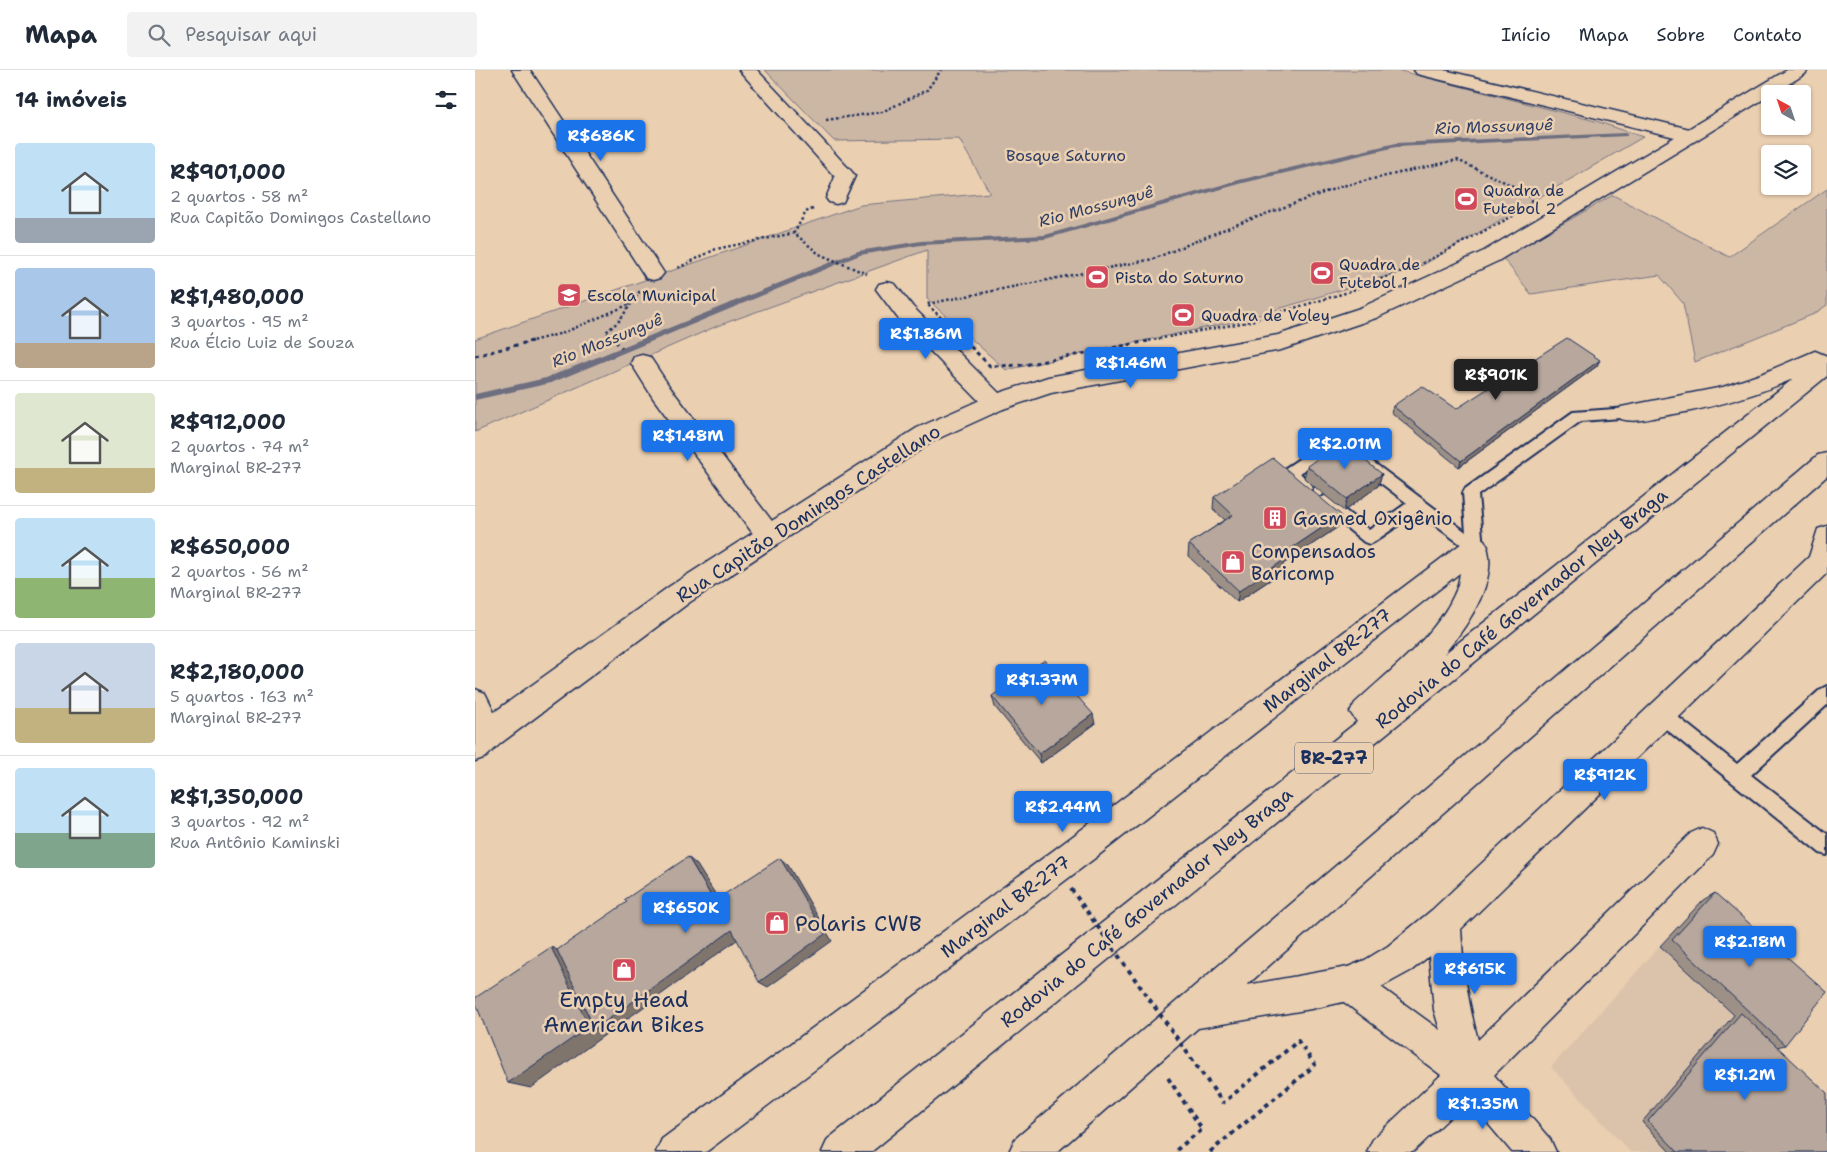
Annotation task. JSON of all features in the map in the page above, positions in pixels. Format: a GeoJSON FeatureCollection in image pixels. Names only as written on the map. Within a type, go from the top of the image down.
{"type":"FeatureCollection","features":[{"type":"Feature","properties":{"kind":"main road"},"geometry":{"type":"LineString","coordinates":[[521,70],[653,272]]}},
{"type":"Feature","properties":{"kind":"main road"},"geometry":{"type":"LineString","coordinates":[[748,70],[845,176],[836,198]]}},
{"type":"Feature","properties":{"kind":"main road"},"geometry":{"type":"LineString","coordinates":[[1423,70],[1691,134]]}},
{"type":"Feature","properties":{"kind":"main road","name":"Rua Capitão Domingos Castellano"},"geometry":{"type":"LineString","coordinates":[[482,740],[680,594],[926,434],[995,403],[1048,385],[1281,342],[1368,313],[1491,256],[1799,70]]}},
{"type":"Feature","properties":{"kind":"main road"},"geometry":{"type":"LineString","coordinates":[[880,283],[905,312],[995,403]]}},
{"type":"Feature","properties":{"kind":"main road"},"geometry":{"type":"LineString","coordinates":[[1629,412],[1715,398],[1753,387],[1785,374],[1827,352]]}},
{"type":"Feature","properties":{"kind":"main road"},"geometry":{"type":"LineString","coordinates":[[642,363],[661,392],[769,536]]}},
{"type":"Feature","properties":{"kind":"main road","name":"Rodovia do Café Governador Ney Braga"},"geometry":{"type":"LineString","coordinates":[[841,1152],[1827,364]]}},
{"type":"Feature","properties":{"kind":"main road"},"geometry":{"type":"LineString","coordinates":[[1028,1152],[1827,462]]}},
{"type":"Feature","properties":{"kind":"main road"},"geometry":{"type":"LineString","coordinates":[[1252,822],[1425,654],[1456,618],[1473,581],[1475,547]]}},
{"type":"Feature","properties":{"kind":"main road","name":"Marginal BR-277"},"geometry":{"type":"LineString","coordinates":[[675,1152],[1061,864],[1475,547]]}},
{"type":"Feature","properties":{"kind":"main road"},"geometry":{"type":"LineString","coordinates":[[1190,1012],[1348,984],[1377,972],[1400,958],[1444,922],[1662,715],[1824,550]]}},
{"type":"Feature","properties":{"kind":"main road"},"geometry":{"type":"LineString","coordinates":[[475,702],[482,740]]}},
{"type":"Feature","properties":{"kind":"main road"},"geometry":{"type":"LineString","coordinates":[[1385,1152],[1469,1074],[1702,844]]}},
{"type":"Feature","properties":{"kind":"main road"},"geometry":{"type":"LineString","coordinates":[[1444,922],[1446,964],[1452,1010],[1469,1074]]}},
{"type":"Feature","properties":{"kind":"main road"},"geometry":{"type":"LineString","coordinates":[[1348,984],[1469,1074],[1537,1152]]}},
{"type":"Feature","properties":{"kind":"lane"},"geometry":{"type":"LineString","coordinates":[[1475,547],[1470,493],[1578,416],[1629,412]]}},
{"type":"Feature","properties":{"kind":"lane"},"geometry":{"type":"LineString","coordinates":[[1417,504],[1369,538],[1289,473],[1336,442],[1475,547]]}},
{"type":"Feature","properties":{"kind":"lane"},"geometry":{"type":"LineString","coordinates":[[1739,774],[1827,694]]}},
{"type":"Feature","properties":{"kind":"lane"},"geometry":{"type":"LineString","coordinates":[[1662,715],[1739,774],[1827,846]]}},
{"type":"Feature","properties":{"kind":"path"},"geometry":{"type":"LineString","coordinates":[[797,124],[882,112],[927,90],[941,70]]}},
{"type":"Feature","properties":{"kind":"path"},"geometry":{"type":"LineString","coordinates":[[1457,160],[1526,192],[1534,205],[1423,263],[1345,293],[1247,322],[1025,365],[990,366],[927,304],[1153,258],[1230,227],[1342,186],[1457,160]]}},
{"type":"Feature","properties":{"kind":"path"},"geometry":{"type":"LineString","coordinates":[[794,233],[806,212],[836,198]]}},
{"type":"Feature","properties":{"kind":"path"},"geometry":{"type":"LineString","coordinates":[[642,363],[606,332],[619,320],[653,272],[683,268],[716,249],[794,233]]}},
{"type":"Feature","properties":{"kind":"path"},"geometry":{"type":"LineString","coordinates":[[794,233],[819,254],[880,283]]}},
{"type":"Feature","properties":{"kind":"path"},"geometry":{"type":"LineString","coordinates":[[475,356],[563,333],[631,303]]}},
{"type":"Feature","properties":{"kind":"path"},"geometry":{"type":"LineString","coordinates":[[1071,889],[1223,1103],[1298,1042],[1315,1065],[1210,1152]]}},
{"type":"Feature","properties":{"kind":"path"},"geometry":{"type":"LineString","coordinates":[[1148,1048],[1202,1129],[1174,1152]]}},
{"type":"Feature","properties":{"kind":"shaded area"},"geometry":{"type":"Polygon","coordinates":[[[1660,946],[1770,1049],[1816,1152],[1630,1152],[1551,1067],[1660,946]]]}},
{"type":"Feature","properties":{"kind":"green space","name":"Bosque Saturno"},"geometry":{"type":"Polygon","coordinates":[[[765,70],[1397,70],[1599,122],[1643,137],[1423,265],[1242,320],[1006,370],[927,299],[927,250],[717,326],[475,432],[475,339],[861,205],[990,193],[959,139],[834,141],[765,70]]]}},
{"type":"Feature","properties":{"kind":"green space"},"geometry":{"type":"Polygon","coordinates":[[[1827,189],[1827,305],[1814,314],[1695,362],[1683,303],[1659,275],[1531,294],[1503,258],[1613,195],[1729,257],[1827,189]]]}},
{"type":"Feature","properties":{"kind":"building"},"geometry":{"type":"Polygon","coordinates":[[[1567,338],[1600,360],[1461,461],[1393,406],[1422,386],[1456,409],[1567,338]]]}},
{"type":"Feature","properties":{"kind":"building"},"geometry":{"type":"Polygon","coordinates":[[[1342,442],[1382,474],[1347,499],[1307,466],[1342,442]]]}},
{"type":"Feature","properties":{"kind":"building"},"geometry":{"type":"Polygon","coordinates":[[[1273,458],[1341,515],[1280,556],[1284,560],[1239,591],[1189,544],[1233,515],[1214,497],[1273,458]]]}},
{"type":"Feature","properties":{"kind":"building"},"geometry":{"type":"Polygon","coordinates":[[[1045,660],[1093,714],[1039,754],[992,696],[1045,660]]]}},
{"type":"Feature","properties":{"kind":"building"},"geometry":{"type":"Polygon","coordinates":[[[688,857],[714,901],[780,858],[825,934],[759,982],[732,930],[595,1029],[557,950],[627,902],[624,900],[688,857]]]}},
{"type":"Feature","properties":{"kind":"building"},"geometry":{"type":"Polygon","coordinates":[[[1715,893],[1827,992],[1785,1045],[1672,940],[1715,893]]]}},
{"type":"Feature","properties":{"kind":"building"},"geometry":{"type":"Polygon","coordinates":[[[551,947],[589,1027],[508,1083],[475,998],[551,947]]]}},
{"type":"Feature","properties":{"kind":"building"},"geometry":{"type":"Polygon","coordinates":[[[1741,1013],[1827,1093],[1827,1149],[1825,1152],[1678,1152],[1648,1121],[1741,1013]]]}},
{"type":"Feature","properties":{"kind":"waterway","name":"Rio Mossunguê"},"geometry":{"type":"LineString","coordinates":[[475,397],[548,381],[858,253],[921,243],[1045,237],[1241,181],[1396,145],[1625,135]]}},
{"type":"Feature","properties":{"kind":"place","name":"Quadra de Futebol 2"},"geometry":{"type":"Point","coordinates":[1466,199]}},
{"type":"Feature","properties":{"kind":"place","name":"Quadra de Futebol 1"},"geometry":{"type":"Point","coordinates":[1322,273]}},
{"type":"Feature","properties":{"kind":"place","name":"Pista do Saturno"},"geometry":{"type":"Point","coordinates":[1097,277]}},
{"type":"Feature","properties":{"kind":"place","name":"Escola Municipal"},"geometry":{"type":"Point","coordinates":[569,295]}},
{"type":"Feature","properties":{"kind":"place","name":"Quadra de Voley"},"geometry":{"type":"Point","coordinates":[1183,315]}},
{"type":"Feature","properties":{"kind":"place","name":"Gasmed Oxigênio"},"geometry":{"type":"Point","coordinates":[1275,518]}},
{"type":"Feature","properties":{"kind":"place","name":"Compensados Baricomp"},"geometry":{"type":"Point","coordinates":[1233,562]}},
{"type":"Feature","properties":{"kind":"place","name":"Polaris CWB"},"geometry":{"type":"Point","coordinates":[777,923]}},
{"type":"Feature","properties":{"kind":"place","name":"Empty Head American Bikes"},"geometry":{"type":"Point","coordinates":[624,970]}}]}
